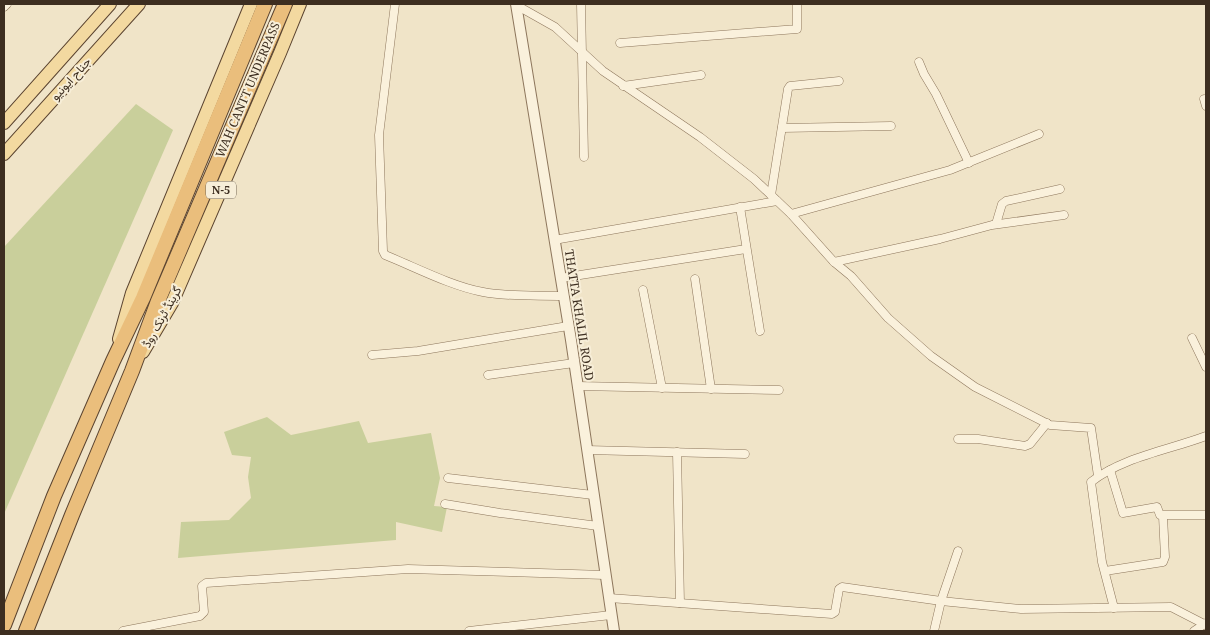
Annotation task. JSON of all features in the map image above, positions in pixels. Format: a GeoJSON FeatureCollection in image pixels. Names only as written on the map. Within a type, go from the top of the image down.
{"type":"FeatureCollection","features":[{"type":"Feature","properties":{"kind":"highway","name":"WAH CANTT UNDERPASS"},"geometry":{"type":"LineString","coordinates":[[113,361],[143,298],[266,4]]}},
{"type":"Feature","properties":{"kind":"highway","name":"WAH CANTT UNDERPASS"},"geometry":{"type":"LineString","coordinates":[[132,371],[158,301],[285,4]]}},
{"type":"Feature","properties":{"kind":"highway"},"geometry":{"type":"LineString","coordinates":[[4,625],[54,496],[113,361]]}},
{"type":"Feature","properties":{"kind":"highway","name":"گرینڈ ٹرنک روڈ"},"geometry":{"type":"LineString","coordinates":[[29,625],[132,371]]}},
{"type":"Feature","properties":{"kind":"highway"},"geometry":{"type":"LineString","coordinates":[[10,610],[29,625]]}},
{"type":"Feature","properties":{"kind":"main road","name":"جناح ایونیو"},"geometry":{"type":"LineString","coordinates":[[4,123],[110,4]]}},
{"type":"Feature","properties":{"kind":"main road","name":"جناح ایونیو"},"geometry":{"type":"LineString","coordinates":[[4,154],[139,4]]}},
{"type":"Feature","properties":{"kind":"main road"},"geometry":{"type":"LineString","coordinates":[[113,361],[132,293],[251,4]]}},
{"type":"Feature","properties":{"kind":"main road","name":"گرینڈ ٹرنک روڈ"},"geometry":{"type":"LineString","coordinates":[[132,371],[172,303],[300,4]]}},
{"type":"Feature","properties":{"kind":"street"},"geometry":{"type":"LineString","coordinates":[[4,7],[7,4]]}},
{"type":"Feature","properties":{"kind":"street"},"geometry":{"type":"LineString","coordinates":[[395,4],[379,135],[383,251],[385,255],[482,292],[564,296]]}},
{"type":"Feature","properties":{"kind":"street"},"geometry":{"type":"LineString","coordinates":[[516,4],[555,27],[603,71],[700,137],[754,179],[790,214],[834,262],[851,276],[888,318],[931,356],[975,387],[1047,424],[1090,428],[1098,476]]}},
{"type":"Feature","properties":{"kind":"street","name":"THATTA KHALIL ROAD"},"geometry":{"type":"LineString","coordinates":[[516,4],[564,296],[614,631]]}},
{"type":"Feature","properties":{"kind":"street"},"geometry":{"type":"LineString","coordinates":[[581,4],[584,157]]}},
{"type":"Feature","properties":{"kind":"street"},"geometry":{"type":"LineString","coordinates":[[620,43],[797,29],[797,4]]}},
{"type":"Feature","properties":{"kind":"street"},"geometry":{"type":"LineString","coordinates":[[919,62],[969,163]]}},
{"type":"Feature","properties":{"kind":"street"},"geometry":{"type":"LineString","coordinates":[[623,86],[701,75]]}},
{"type":"Feature","properties":{"kind":"street"},"geometry":{"type":"LineString","coordinates":[[774,198],[788,89],[790,86],[839,81]]}},
{"type":"Feature","properties":{"kind":"street"},"geometry":{"type":"LineString","coordinates":[[782,128],[891,126]]}},
{"type":"Feature","properties":{"kind":"street"},"geometry":{"type":"LineString","coordinates":[[790,214],[950,170],[1039,134]]}},
{"type":"Feature","properties":{"kind":"street"},"geometry":{"type":"LineString","coordinates":[[996,224],[1002,204],[1006,201],[1060,189]]}},
{"type":"Feature","properties":{"kind":"street"},"geometry":{"type":"LineString","coordinates":[[554,240],[740,207],[774,198]]}},
{"type":"Feature","properties":{"kind":"street"},"geometry":{"type":"LineString","coordinates":[[740,207],[760,331]]}},
{"type":"Feature","properties":{"kind":"street"},"geometry":{"type":"LineString","coordinates":[[834,262],[940,239],[996,224],[1064,215]]}},
{"type":"Feature","properties":{"kind":"street"},"geometry":{"type":"LineString","coordinates":[[561,278],[746,249]]}},
{"type":"Feature","properties":{"kind":"street"},"geometry":{"type":"LineString","coordinates":[[695,279],[711,389]]}},
{"type":"Feature","properties":{"kind":"street"},"geometry":{"type":"LineString","coordinates":[[643,290],[662,388]]}},
{"type":"Feature","properties":{"kind":"street"},"geometry":{"type":"LineString","coordinates":[[372,355],[418,351],[568,326]]}},
{"type":"Feature","properties":{"kind":"street"},"geometry":{"type":"LineString","coordinates":[[1192,338],[1206,367]]}},
{"type":"Feature","properties":{"kind":"street"},"geometry":{"type":"LineString","coordinates":[[488,375],[574,363]]}},
{"type":"Feature","properties":{"kind":"street"},"geometry":{"type":"LineString","coordinates":[[577,386],[779,390]]}},
{"type":"Feature","properties":{"kind":"street"},"geometry":{"type":"LineString","coordinates":[[958,439],[998,441],[1025,446],[1030,444],[1047,424]]}},
{"type":"Feature","properties":{"kind":"street"},"geometry":{"type":"LineString","coordinates":[[1114,608],[1101,554],[1091,482],[1110,470],[1206,436]]}},
{"type":"Feature","properties":{"kind":"street"},"geometry":{"type":"LineString","coordinates":[[587,450],[745,454]]}},
{"type":"Feature","properties":{"kind":"street"},"geometry":{"type":"LineString","coordinates":[[677,452],[680,603]]}},
{"type":"Feature","properties":{"kind":"street"},"geometry":{"type":"LineString","coordinates":[[1110,470],[1122,512],[1157,508],[1159,515],[1163,516],[1206,515]]}},
{"type":"Feature","properties":{"kind":"street"},"geometry":{"type":"LineString","coordinates":[[448,478],[593,495]]}},
{"type":"Feature","properties":{"kind":"street"},"geometry":{"type":"LineString","coordinates":[[445,504],[598,526]]}},
{"type":"Feature","properties":{"kind":"street"},"geometry":{"type":"LineString","coordinates":[[1105,571],[1163,562],[1165,557],[1163,516]]}},
{"type":"Feature","properties":{"kind":"street"},"geometry":{"type":"LineString","coordinates":[[934,631],[941,601],[958,551]]}},
{"type":"Feature","properties":{"kind":"street"},"geometry":{"type":"LineString","coordinates":[[123,631],[200,616],[204,612],[202,586],[206,583],[408,569],[605,575]]}},
{"type":"Feature","properties":{"kind":"street"},"geometry":{"type":"LineString","coordinates":[[609,598],[832,614],[835,612],[839,589],[842,588],[1021,609],[1171,607],[1206,624]]}},
{"type":"Feature","properties":{"kind":"street"},"geometry":{"type":"LineString","coordinates":[[469,631],[611,615]]}},
{"type":"Feature","properties":{"kind":"street"},"geometry":{"type":"LineString","coordinates":[[1194,631],[1206,624]]}},
{"type":"Feature","properties":{"kind":"green space"},"geometry":{"type":"Polygon","coordinates":[[[136,104],[173,130],[4,514],[4,247],[136,104]]]}},
{"type":"Feature","properties":{"kind":"green space"},"geometry":{"type":"Polygon","coordinates":[[[267,417],[291,435],[359,421],[368,443],[431,433],[440,478],[434,506],[447,507],[442,532],[396,522],[396,540],[178,558],[181,522],[229,520],[251,498],[248,477],[251,457],[232,455],[224,432],[267,417]]]}}]}
